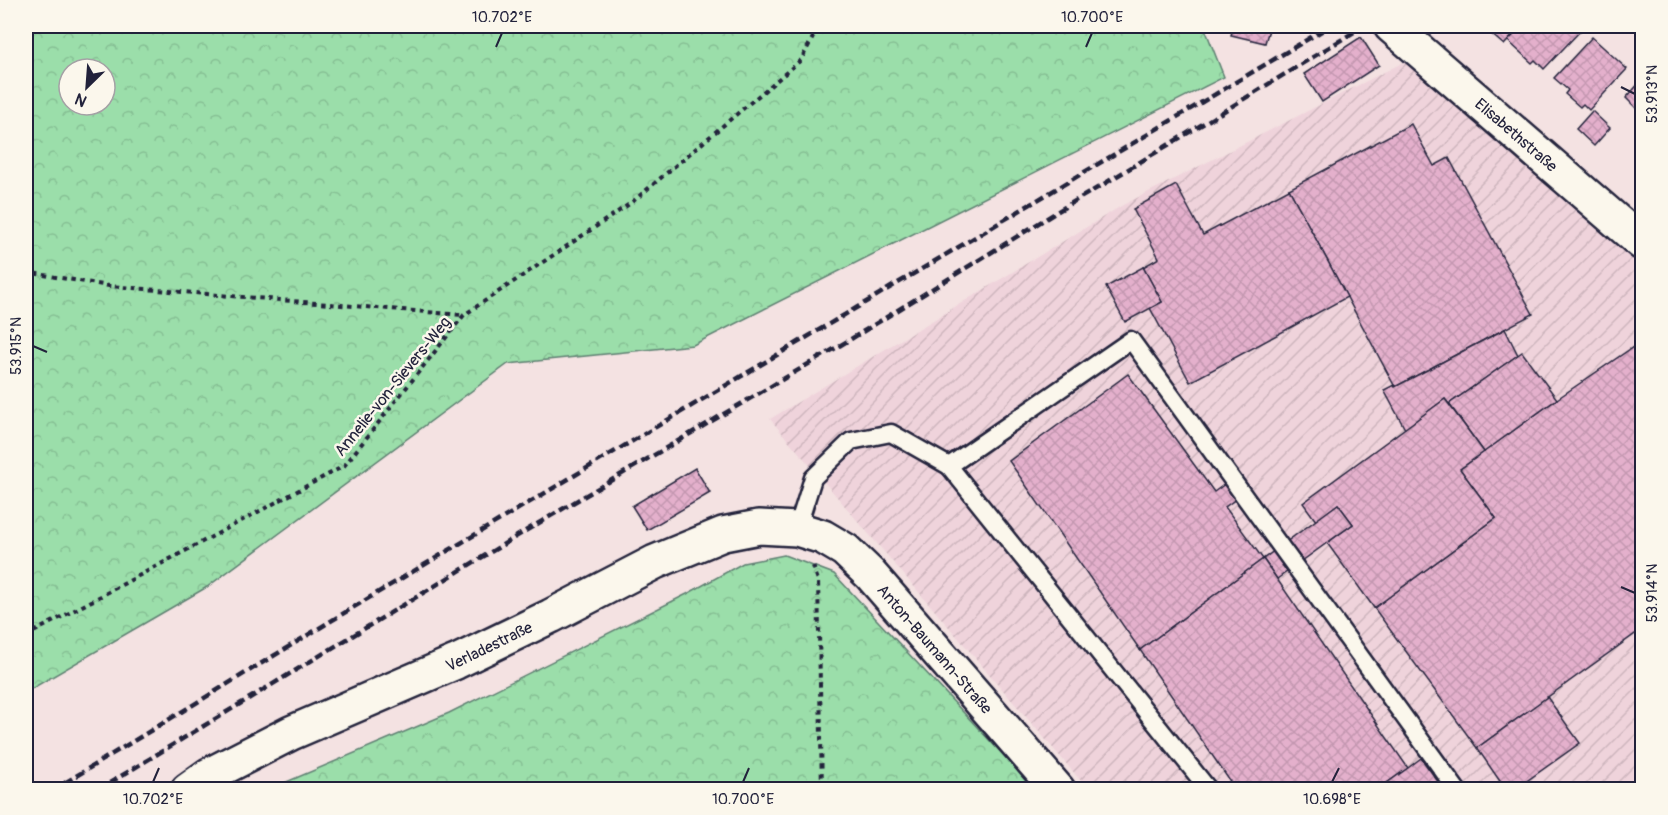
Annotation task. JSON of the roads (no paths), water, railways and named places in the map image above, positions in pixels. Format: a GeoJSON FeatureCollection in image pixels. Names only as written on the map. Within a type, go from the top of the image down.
{"type":"FeatureCollection","features":[{"type":"Feature","properties":{"kind":"street","name":"Elisabethstraße"},"geometry":{"type":"LineString","coordinates":[[1391,26],[1642,243]]}},
{"type":"Feature","properties":{"kind":"street","name":"Verladestraße"},"geometry":{"type":"LineString","coordinates":[[188,789],[209,775],[291,733],[456,662],[655,562],[723,534],[759,527],[797,529]]}},
{"type":"Feature","properties":{"kind":"street","name":"Anton-Baumann-Straße"},"geometry":{"type":"LineString","coordinates":[[797,529],[823,537],[845,550],[870,574],[1058,789]]}},
{"type":"Feature","properties":{"kind":"lane"},"geometry":{"type":"LineString","coordinates":[[948,466],[1131,340],[1457,789]]}},
{"type":"Feature","properties":{"kind":"lane"},"geometry":{"type":"LineString","coordinates":[[797,529],[813,478],[851,441],[891,433],[948,466],[1209,789]]}},
{"type":"Feature","properties":{"kind":"railway"},"geometry":{"type":"LineString","coordinates":[[53,790],[382,590],[1330,26]]}},
{"type":"Feature","properties":{"kind":"railway"},"geometry":{"type":"LineString","coordinates":[[98,790],[532,527],[851,339],[1364,26]]}}]}
